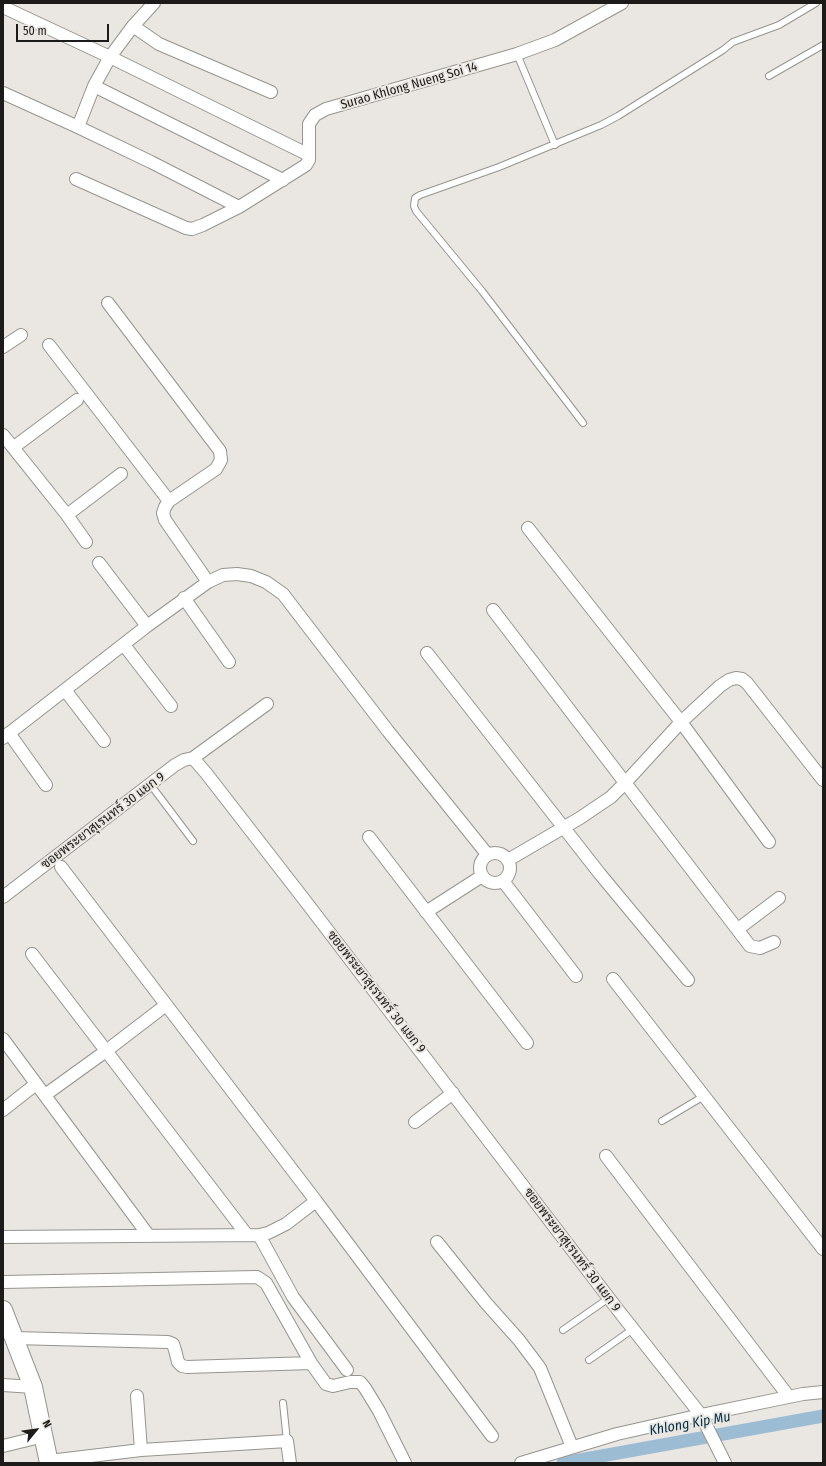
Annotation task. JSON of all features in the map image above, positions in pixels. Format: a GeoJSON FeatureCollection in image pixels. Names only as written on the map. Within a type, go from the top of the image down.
{"type":"FeatureCollection","features":[{"type":"Feature","properties":{"kind":"street"},"geometry":{"type":"LineString","coordinates":[[78,127],[94,86],[110,57],[133,26],[154,3]]}},
{"type":"Feature","properties":{"kind":"street","name":"Surao Khlong Nueng Soi 14"},"geometry":{"type":"LineString","coordinates":[[309,155],[309,124],[315,114],[326,109],[517,54],[555,40],[622,3]]}},
{"type":"Feature","properties":{"kind":"street"},"geometry":{"type":"LineString","coordinates":[[3,7],[110,57],[309,155],[309,160],[306,165],[283,180],[239,207],[204,225],[192,229],[186,228],[76,179]]}},
{"type":"Feature","properties":{"kind":"street"},"geometry":{"type":"LineString","coordinates":[[133,26],[159,44],[271,92]]}},
{"type":"Feature","properties":{"kind":"street"},"geometry":{"type":"LineString","coordinates":[[94,86],[283,180]]}},
{"type":"Feature","properties":{"kind":"street"},"geometry":{"type":"LineString","coordinates":[[3,93],[152,162],[239,207]]}},
{"type":"Feature","properties":{"kind":"street"},"geometry":{"type":"LineString","coordinates":[[108,303],[220,451],[221,460],[216,469],[169,501],[163,513],[165,520],[208,582]]}},
{"type":"Feature","properties":{"kind":"street"},"geometry":{"type":"LineString","coordinates":[[3,347],[22,335]]}},
{"type":"Feature","properties":{"kind":"street"},"geometry":{"type":"LineString","coordinates":[[49,345],[169,501]]}},
{"type":"Feature","properties":{"kind":"street"},"geometry":{"type":"LineString","coordinates":[[14,447],[77,400]]}},
{"type":"Feature","properties":{"kind":"street"},"geometry":{"type":"LineString","coordinates":[[3,435],[67,515],[86,542]]}},
{"type":"Feature","properties":{"kind":"street"},"geometry":{"type":"LineString","coordinates":[[67,515],[121,474]]}},
{"type":"Feature","properties":{"kind":"street"},"geometry":{"type":"LineString","coordinates":[[528,528],[681,722],[769,842]]}},
{"type":"Feature","properties":{"kind":"street"},"geometry":{"type":"LineString","coordinates":[[100,563],[147,626]]}},
{"type":"Feature","properties":{"kind":"street"},"geometry":{"type":"LineString","coordinates":[[46,785],[6,736],[184,598],[208,582],[223,575],[244,575],[266,582],[283,594],[388,730],[487,854]]}},
{"type":"Feature","properties":{"kind":"street"},"geometry":{"type":"LineString","coordinates":[[184,598],[229,662]]}},
{"type":"Feature","properties":{"kind":"street"},"geometry":{"type":"LineString","coordinates":[[493,610],[750,946],[760,948],[774,942]]}},
{"type":"Feature","properties":{"kind":"street"},"geometry":{"type":"LineString","coordinates":[[124,645],[171,706]]}},
{"type":"Feature","properties":{"kind":"street"},"geometry":{"type":"LineString","coordinates":[[427,653],[562,827],[688,980]]}},
{"type":"Feature","properties":{"kind":"street"},"geometry":{"type":"LineString","coordinates":[[508,860],[562,827],[580,818],[611,797],[681,722],[720,686],[729,680],[736,678],[742,679],[747,683],[823,780]]}},
{"type":"Feature","properties":{"kind":"street"},"geometry":{"type":"LineString","coordinates":[[65,690],[104,741]]}},
{"type":"Feature","properties":{"kind":"street"},"geometry":{"type":"LineString","coordinates":[[192,758],[267,704]]}},
{"type":"Feature","properties":{"kind":"street","name":"ซอยพระยาสุเรนทร์ 30 แยก 9"},"geometry":{"type":"LineString","coordinates":[[3,897],[150,784],[184,760],[192,758],[206,773],[298,891],[608,1298],[703,1418],[725,1463]]}},
{"type":"Feature","properties":{"kind":"street"},"geometry":{"type":"LineString","coordinates":[[369,837],[527,1043]]}},
{"type":"Feature","properties":{"kind":"street"},"geometry":{"type":"LineString","coordinates":[[493,852],[499,853],[505,855],[508,860],[510,872],[508,877],[503,881],[491,883],[482,876],[480,864],[487,854],[493,852]]}},
{"type":"Feature","properties":{"kind":"street"},"geometry":{"type":"LineString","coordinates":[[61,866],[316,1201],[492,1436]]}},
{"type":"Feature","properties":{"kind":"street"},"geometry":{"type":"LineString","coordinates":[[426,912],[482,876]]}},
{"type":"Feature","properties":{"kind":"street"},"geometry":{"type":"LineString","coordinates":[[503,881],[576,976]]}},
{"type":"Feature","properties":{"kind":"street"},"geometry":{"type":"LineString","coordinates":[[738,929],[779,898]]}},
{"type":"Feature","properties":{"kind":"street"},"geometry":{"type":"LineString","coordinates":[[32,954],[106,1051],[253,1235],[293,1297],[347,1370]]}},
{"type":"Feature","properties":{"kind":"street"},"geometry":{"type":"LineString","coordinates":[[613,979],[823,1249]]}},
{"type":"Feature","properties":{"kind":"street"},"geometry":{"type":"LineString","coordinates":[[45,1095],[166,1005]]}},
{"type":"Feature","properties":{"kind":"street"},"geometry":{"type":"LineString","coordinates":[[3,1039],[149,1236]]}},
{"type":"Feature","properties":{"kind":"street"},"geometry":{"type":"LineString","coordinates":[[3,1110],[36,1084]]}},
{"type":"Feature","properties":{"kind":"street"},"geometry":{"type":"LineString","coordinates":[[415,1122],[453,1093]]}},
{"type":"Feature","properties":{"kind":"street"},"geometry":{"type":"LineString","coordinates":[[606,1156],[788,1397]]}},
{"type":"Feature","properties":{"kind":"street"},"geometry":{"type":"LineString","coordinates":[[3,1237],[253,1235],[268,1233],[286,1224],[316,1201]]}},
{"type":"Feature","properties":{"kind":"street"},"geometry":{"type":"LineString","coordinates":[[437,1242],[486,1303],[519,1340],[540,1368],[572,1447]]}},
{"type":"Feature","properties":{"kind":"street"},"geometry":{"type":"LineString","coordinates":[[3,1282],[257,1277],[266,1283],[311,1363],[326,1384],[333,1386],[350,1382],[360,1382],[379,1411],[405,1463]]}},
{"type":"Feature","properties":{"kind":"street"},"geometry":{"type":"LineString","coordinates":[[3,1310],[33,1387],[49,1462],[141,1450],[287,1441],[290,1463]]}},
{"type":"Feature","properties":{"kind":"street"},"geometry":{"type":"LineString","coordinates":[[14,1338],[168,1342],[173,1344],[176,1350],[178,1362],[187,1367],[311,1363]]}},
{"type":"Feature","properties":{"kind":"street"},"geometry":{"type":"LineString","coordinates":[[3,1385],[33,1387]]}},
{"type":"Feature","properties":{"kind":"street"},"geometry":{"type":"LineString","coordinates":[[521,1463],[603,1438],[703,1418],[788,1397],[823,1392]]}},
{"type":"Feature","properties":{"kind":"street"},"geometry":{"type":"LineString","coordinates":[[137,1396],[141,1450]]}},
{"type":"Feature","properties":{"kind":"street"},"geometry":{"type":"LineString","coordinates":[[3,1446],[44,1436]]}},
{"type":"Feature","properties":{"kind":"lane"},"geometry":{"type":"LineString","coordinates":[[582,423],[482,291],[416,211],[414,206],[415,198],[555,145],[618,116],[734,42],[779,25],[816,3]]}},
{"type":"Feature","properties":{"kind":"lane"},"geometry":{"type":"LineString","coordinates":[[769,76],[823,46]]}},
{"type":"Feature","properties":{"kind":"lane"},"geometry":{"type":"LineString","coordinates":[[517,54],[555,145]]}},
{"type":"Feature","properties":{"kind":"lane"},"geometry":{"type":"LineString","coordinates":[[150,784],[193,841]]}},
{"type":"Feature","properties":{"kind":"lane"},"geometry":{"type":"LineString","coordinates":[[662,1121],[704,1096]]}},
{"type":"Feature","properties":{"kind":"lane"},"geometry":{"type":"LineString","coordinates":[[563,1330],[608,1298]]}},
{"type":"Feature","properties":{"kind":"lane"},"geometry":{"type":"LineString","coordinates":[[589,1360],[633,1330]]}},
{"type":"Feature","properties":{"kind":"lane"},"geometry":{"type":"LineString","coordinates":[[283,1403],[287,1441]]}},
{"type":"Feature","properties":{"kind":"waterway","name":"Khlong Kip Mu"},"geometry":{"type":"LineString","coordinates":[[563,1463],[823,1416]]}}]}
